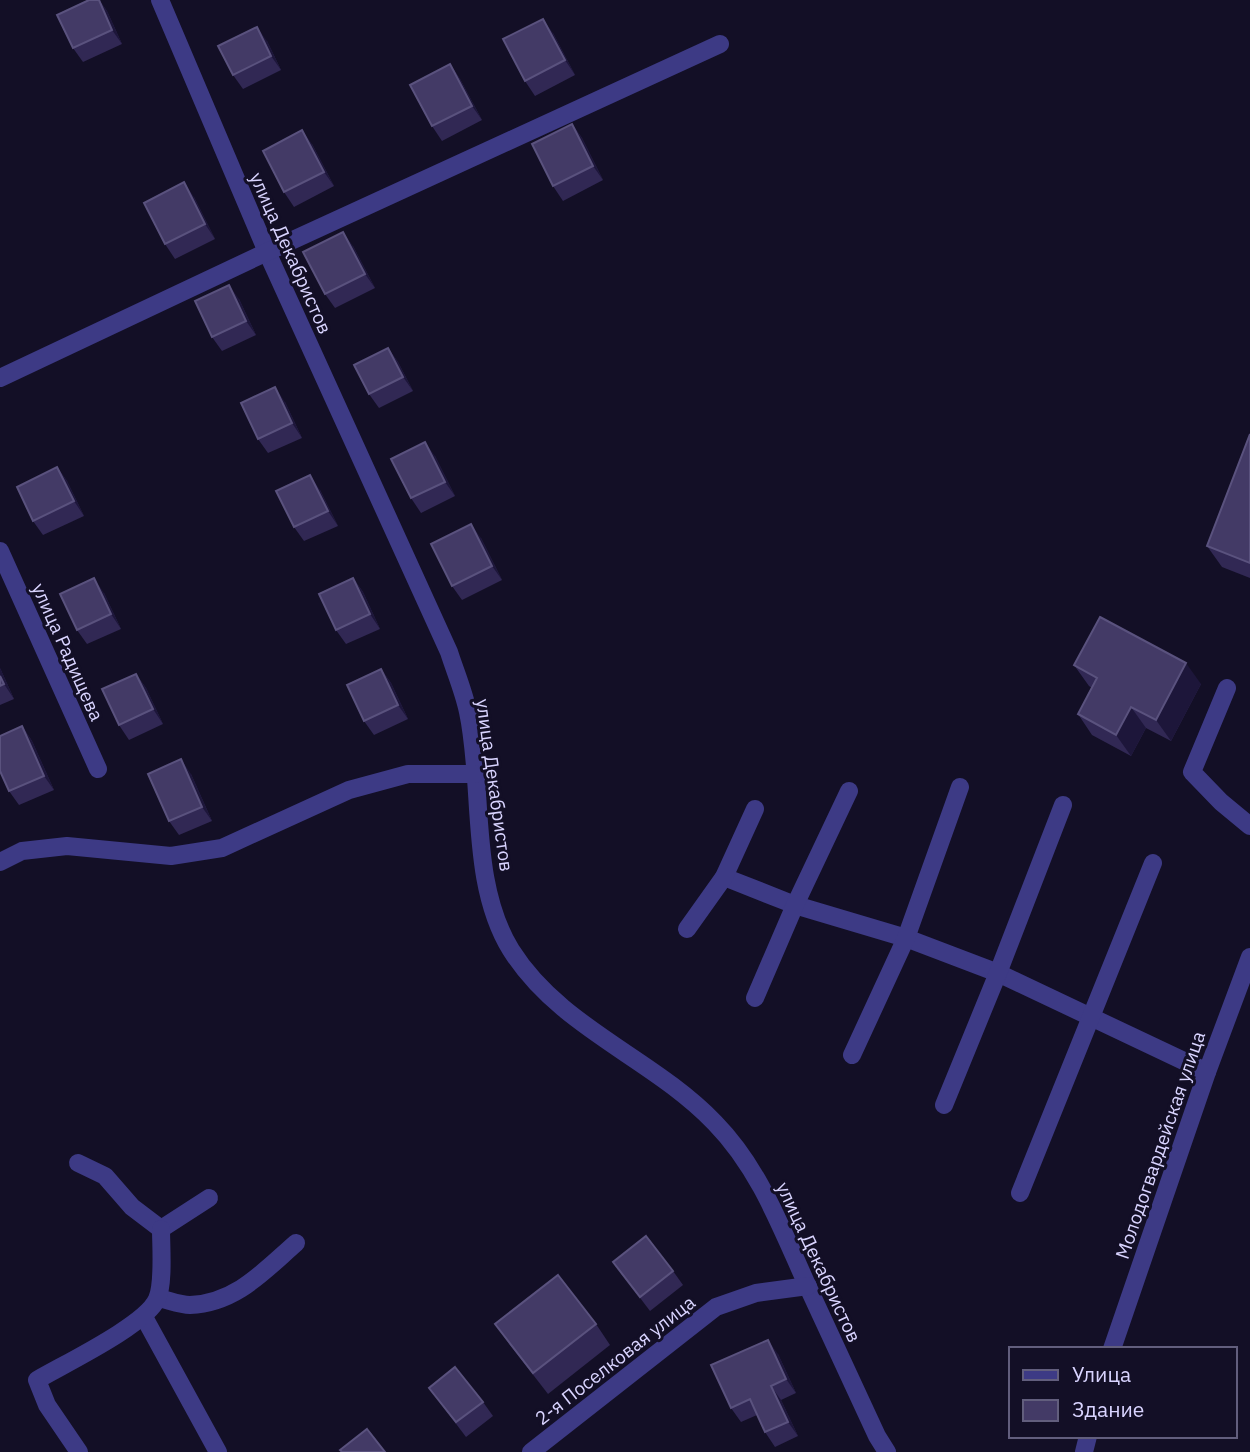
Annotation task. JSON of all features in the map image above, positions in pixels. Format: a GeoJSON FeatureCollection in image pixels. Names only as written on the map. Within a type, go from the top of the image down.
{"type":"FeatureCollection","features":[{"type":"Feature","properties":{"kind":"street","name":"улица Декабристов"},"geometry":{"type":"LineString","coordinates":[[160,0],[267,252],[449,652],[468,712],[485,875],[495,917],[510,948],[533,980],[576,1019],[680,1092],[715,1123],[745,1160],[775,1210],[877,1436],[887,1452]]}},
{"type":"Feature","properties":{"kind":"street"},"geometry":{"type":"LineString","coordinates":[[0,378],[720,44]]}},
{"type":"Feature","properties":{"kind":"street","name":"улица Радищева"},"geometry":{"type":"LineString","coordinates":[[0,551],[97,769]]}},
{"type":"Feature","properties":{"kind":"street"},"geometry":{"type":"LineString","coordinates":[[1227,688],[1192,772],[1221,802],[1250,826]]}},
{"type":"Feature","properties":{"kind":"street"},"geometry":{"type":"LineString","coordinates":[[0,862],[22,851],[67,846],[171,856],[222,848],[349,790],[408,774],[475,774]]}},
{"type":"Feature","properties":{"kind":"street"},"geometry":{"type":"LineString","coordinates":[[852,1055],[906,939],[960,787]]}},
{"type":"Feature","properties":{"kind":"street"},"geometry":{"type":"LineString","coordinates":[[755,998],[849,791]]}},
{"type":"Feature","properties":{"kind":"street"},"geometry":{"type":"LineString","coordinates":[[944,1105],[1063,805]]}},
{"type":"Feature","properties":{"kind":"street"},"geometry":{"type":"LineString","coordinates":[[687,929],[724,877],[755,809]]}},
{"type":"Feature","properties":{"kind":"street"},"geometry":{"type":"LineString","coordinates":[[1020,1194],[1153,863]]}},
{"type":"Feature","properties":{"kind":"street"},"geometry":{"type":"LineString","coordinates":[[724,877],[795,905],[906,939],[998,974],[1207,1072]]}},
{"type":"Feature","properties":{"kind":"street","name":"Молодогвардейская улица"},"geometry":{"type":"LineString","coordinates":[[1113,1347],[1207,1072],[1250,957]]}},
{"type":"Feature","properties":{"kind":"street"},"geometry":{"type":"LineString","coordinates":[[78,1163],[105,1176],[132,1207],[161,1229]]}},
{"type":"Feature","properties":{"kind":"street"},"geometry":{"type":"LineString","coordinates":[[161,1229],[209,1198]]}},
{"type":"Feature","properties":{"kind":"street"},"geometry":{"type":"LineString","coordinates":[[79,1452],[47,1405],[37,1380],[144,1317],[158,1298],[161,1229]]}},
{"type":"Feature","properties":{"kind":"street"},"geometry":{"type":"LineString","coordinates":[[158,1298],[188,1305],[220,1300],[243,1289],[296,1243]]}},
{"type":"Feature","properties":{"kind":"street","name":"2-я Поселковая улица"},"geometry":{"type":"LineString","coordinates":[[531,1452],[716,1307],[756,1293],[808,1286]]}},
{"type":"Feature","properties":{"kind":"street"},"geometry":{"type":"LineString","coordinates":[[144,1317],[218,1452]]}},
{"type":"Feature","properties":{"kind":"building"},"geometry":{"type":"Polygon","coordinates":[[[89,0],[99,0],[112,30],[73,48],[57,15],[89,0]]]}},
{"type":"Feature","properties":{"kind":"building"},"geometry":{"type":"Polygon","coordinates":[[[543,19],[565,60],[525,81],[503,39],[543,19]]]}},
{"type":"Feature","properties":{"kind":"building"},"geometry":{"type":"Polygon","coordinates":[[[257,27],[271,56],[233,75],[218,46],[257,27]]]}},
{"type":"Feature","properties":{"kind":"building"},"geometry":{"type":"Polygon","coordinates":[[[450,64],[472,106],[432,126],[410,85],[450,64]]]}},
{"type":"Feature","properties":{"kind":"building"},"geometry":{"type":"Polygon","coordinates":[[[572,124],[593,166],[553,186],[532,144],[572,124]]]}},
{"type":"Feature","properties":{"kind":"building"},"geometry":{"type":"Polygon","coordinates":[[[302,130],[324,172],[284,192],[263,151],[302,130]]]}},
{"type":"Feature","properties":{"kind":"building"},"geometry":{"type":"Polygon","coordinates":[[[184,182],[205,224],[165,244],[144,203],[184,182]]]}},
{"type":"Feature","properties":{"kind":"building"},"geometry":{"type":"Polygon","coordinates":[[[343,232],[365,274],[325,294],[303,252],[343,232]]]}},
{"type":"Feature","properties":{"kind":"building"},"geometry":{"type":"Polygon","coordinates":[[[229,285],[246,321],[212,337],[195,301],[229,285]]]}},
{"type":"Feature","properties":{"kind":"building"},"geometry":{"type":"Polygon","coordinates":[[[388,348],[403,377],[369,394],[354,365],[388,348]]]}},
{"type":"Feature","properties":{"kind":"building"},"geometry":{"type":"Polygon","coordinates":[[[275,387],[292,423],[258,439],[241,403],[275,387]]]}},
{"type":"Feature","properties":{"kind":"building"},"geometry":{"type":"Polygon","coordinates":[[[1250,434],[1250,563],[1207,546],[1250,434]]]}},
{"type":"Feature","properties":{"kind":"building"},"geometry":{"type":"Polygon","coordinates":[[[425,442],[445,482],[411,498],[391,459],[425,442]]]}},
{"type":"Feature","properties":{"kind":"building"},"geometry":{"type":"Polygon","coordinates":[[[57,467],[74,501],[33,521],[17,487],[57,467]]]}},
{"type":"Feature","properties":{"kind":"building"},"geometry":{"type":"Polygon","coordinates":[[[310,475],[328,511],[294,527],[276,491],[310,475]]]}},
{"type":"Feature","properties":{"kind":"building"},"geometry":{"type":"Polygon","coordinates":[[[471,524],[492,566],[452,586],[431,544],[471,524]]]}},
{"type":"Feature","properties":{"kind":"building"},"geometry":{"type":"Polygon","coordinates":[[[94,578],[111,614],[77,630],[60,594],[94,578]]]}},
{"type":"Feature","properties":{"kind":"building"},"geometry":{"type":"Polygon","coordinates":[[[353,578],[370,614],[336,630],[319,594],[353,578]]]}},
{"type":"Feature","properties":{"kind":"building"},"geometry":{"type":"Polygon","coordinates":[[[1100,617],[1186,663],[1156,720],[1131,707],[1116,735],[1078,714],[1097,678],[1074,665],[1100,617]]]}},
{"type":"Feature","properties":{"kind":"building"},"geometry":{"type":"Polygon","coordinates":[[[381,669],[398,705],[364,721],[347,685],[381,669]]]}},
{"type":"Feature","properties":{"kind":"building"},"geometry":{"type":"Polygon","coordinates":[[[136,674],[153,709],[119,725],[102,689],[136,674]]]}},
{"type":"Feature","properties":{"kind":"building"},"geometry":{"type":"Polygon","coordinates":[[[22,726],[44,776],[9,791],[0,771],[0,736],[22,726]]]}},
{"type":"Feature","properties":{"kind":"building"},"geometry":{"type":"Polygon","coordinates":[[[181,759],[202,807],[169,821],[148,774],[181,759]]]}},
{"type":"Feature","properties":{"kind":"building"},"geometry":{"type":"Polygon","coordinates":[[[646,1236],[673,1271],[640,1297],[613,1262],[646,1236]]]}},
{"type":"Feature","properties":{"kind":"building"},"geometry":{"type":"Polygon","coordinates":[[[558,1275],[596,1324],[533,1373],[495,1324],[558,1275]]]}},
{"type":"Feature","properties":{"kind":"building"},"geometry":{"type":"Polygon","coordinates":[[[768,1340],[786,1379],[771,1386],[788,1422],[765,1432],[750,1399],[731,1408],[711,1365],[768,1340]]]}},
{"type":"Feature","properties":{"kind":"building"},"geometry":{"type":"Polygon","coordinates":[[[455,1367],[483,1402],[456,1422],[429,1388],[455,1367]]]}},
{"type":"Feature","properties":{"kind":"building"},"geometry":{"type":"Polygon","coordinates":[[[367,1429],[385,1452],[340,1450],[367,1429]]]}}]}
